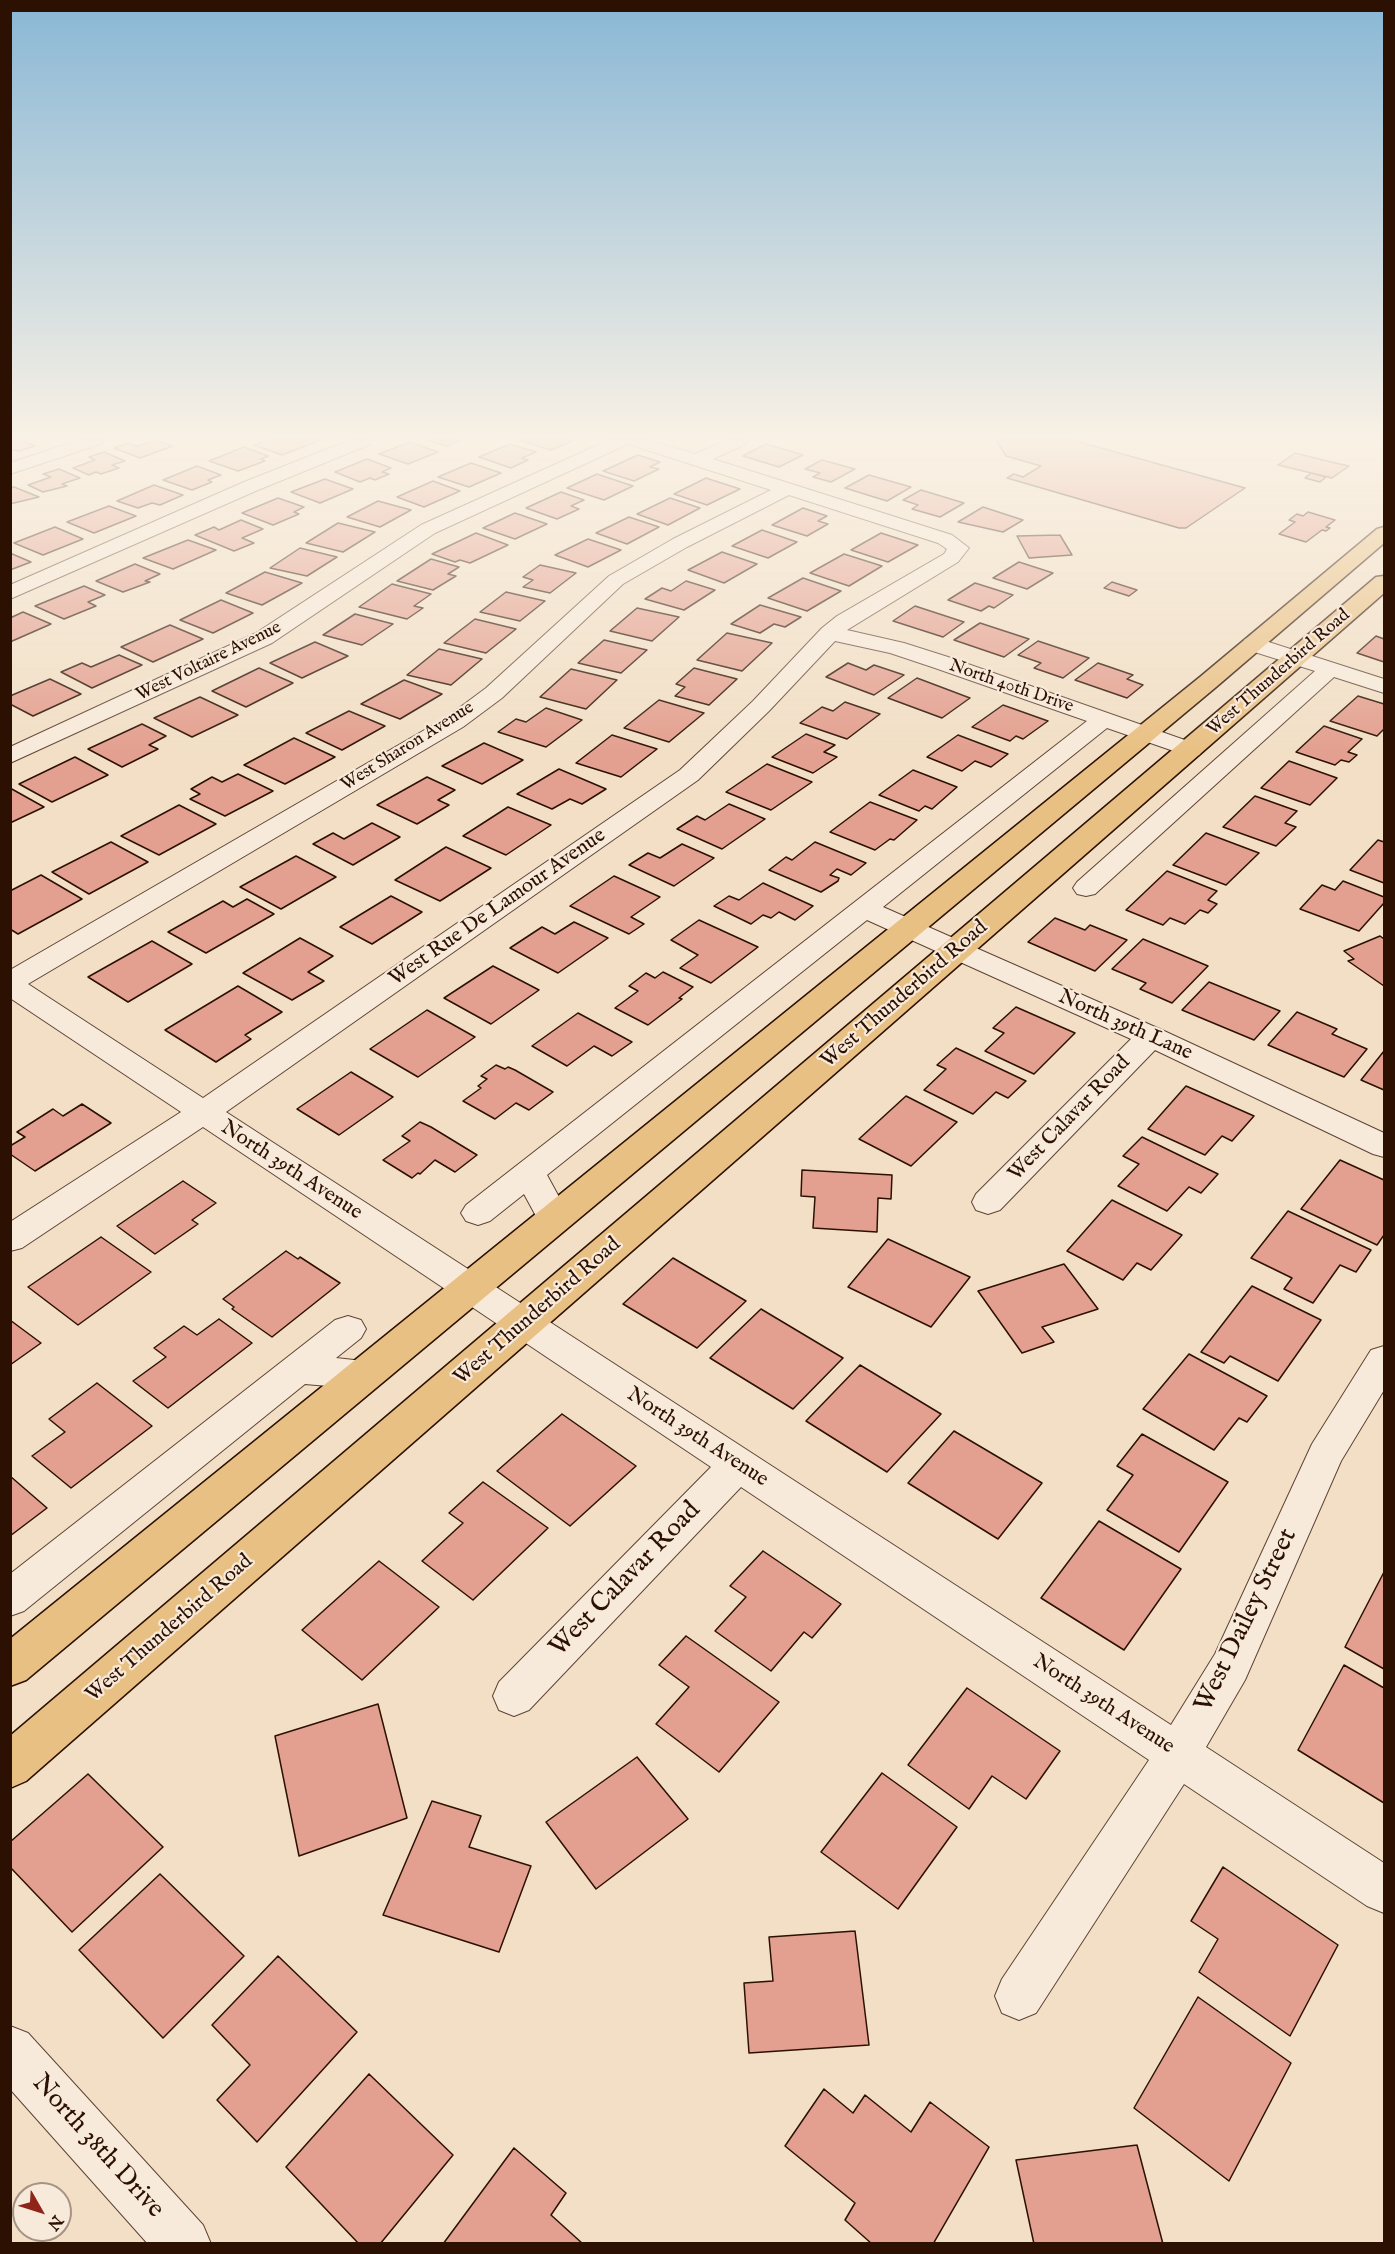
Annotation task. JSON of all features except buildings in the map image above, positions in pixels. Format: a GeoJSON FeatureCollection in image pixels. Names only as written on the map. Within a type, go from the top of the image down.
{"type":"FeatureCollection","features":[{"type":"Feature","properties":{"kind":"main road","name":"West Thunderbird Road"},"geometry":{"type":"LineString","coordinates":[[10,1666],[908,929],[1370,545]]}},
{"type":"Feature","properties":{"kind":"main road","name":"West Thunderbird Road"},"geometry":{"type":"LineString","coordinates":[[10,1766],[1384,582]]}},
{"type":"Feature","properties":{"kind":"street"},"geometry":{"type":"LineString","coordinates":[[10,593],[118,545]]}},
{"type":"Feature","properties":{"kind":"street","name":"West Voltaire Avenue"},"geometry":{"type":"LineString","coordinates":[[10,756],[264,638],[404,545]]}},
{"type":"Feature","properties":{"kind":"street","name":"West Sharon Avenue"},"geometry":{"type":"LineString","coordinates":[[10,984],[455,722],[494,693],[616,580],[677,545]]}},
{"type":"Feature","properties":{"kind":"street","name":"West Rue De Lamour Avenue"},"geometry":{"type":"LineString","coordinates":[[10,1239],[203,1112],[689,775],[762,706],[830,633],[845,621],[951,558],[959,548],[955,545]]}},
{"type":"Feature","properties":{"kind":"street","name":"North 40th Drive"},"geometry":{"type":"LineString","coordinates":[[830,633],[896,648],[1191,750]]}},
{"type":"Feature","properties":{"kind":"street"},"geometry":{"type":"LineString","coordinates":[[1253,644],[1384,686]]}},
{"type":"Feature","properties":{"kind":"street","name":"West Thunderbird Road"},"geometry":{"type":"LineString","coordinates":[[1086,888],[1330,669]]}},
{"type":"Feature","properties":{"kind":"street"},"geometry":{"type":"LineString","coordinates":[[478,1213],[1103,720]]}},
{"type":"Feature","properties":{"kind":"street"},"geometry":{"type":"LineString","coordinates":[[1065,858],[1118,859]]}},
{"type":"Feature","properties":{"kind":"street","name":"North 39th Lane"},"geometry":{"type":"LineString","coordinates":[[864,909],[1151,1037],[1384,1146]]}},
{"type":"Feature","properties":{"kind":"street","name":"North 39th Avenue"},"geometry":{"type":"LineString","coordinates":[[10,984],[1384,1890]]}},
{"type":"Feature","properties":{"kind":"street","name":"West Calavar Road"},"geometry":{"type":"LineString","coordinates":[[988,1202],[1151,1037]]}},
{"type":"Feature","properties":{"kind":"street"},"geometry":{"type":"LineString","coordinates":[[530,1172],[554,1219]]}},
{"type":"Feature","properties":{"kind":"street"},"geometry":{"type":"LineString","coordinates":[[10,1598],[348,1329]]}},
{"type":"Feature","properties":{"kind":"street","name":"West Dailey Street"},"geometry":{"type":"LineString","coordinates":[[1018,1996],[1178,1754],[1230,1667],[1325,1455],[1384,1359]]}},
{"type":"Feature","properties":{"kind":"street"},"geometry":{"type":"LineString","coordinates":[[299,1369],[363,1376]]}},
{"type":"Feature","properties":{"kind":"street","name":"West Calavar Road"},"geometry":{"type":"LineString","coordinates":[[514,1696],[738,1465]]}},
{"type":"Feature","properties":{"kind":"street","name":"North 38th Drive"},"geometry":{"type":"LineString","coordinates":[[10,2050],[184,2244]]}}]}
